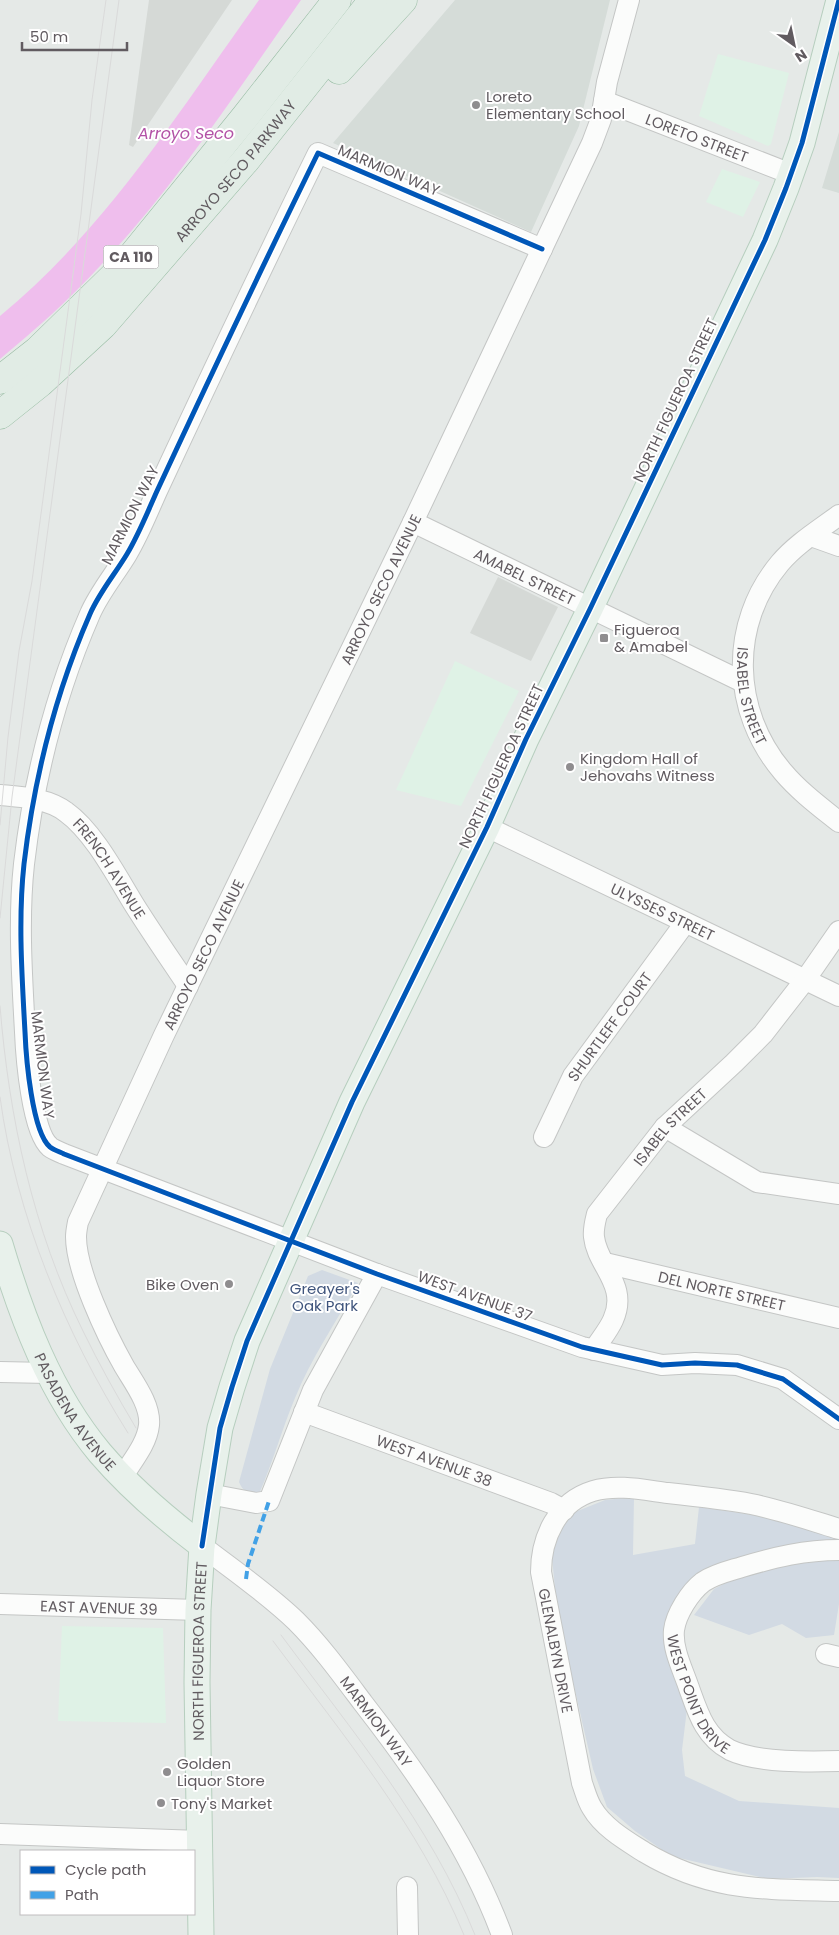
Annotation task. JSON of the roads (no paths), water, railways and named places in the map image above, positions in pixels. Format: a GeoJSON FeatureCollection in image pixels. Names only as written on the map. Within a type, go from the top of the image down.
{"type":"FeatureCollection","features":[{"type":"Feature","properties":{"kind":"highway"},"geometry":{"type":"LineString","coordinates":[[245,117],[327,0]]}},
{"type":"Feature","properties":{"kind":"highway","name":"ARROYO SECO PARKWAY"},"geometry":{"type":"LineString","coordinates":[[0,380],[36,351],[123,267],[337,0]]}},
{"type":"Feature","properties":{"kind":"highway","name":"ARROYO SECO PARKWAY"},"geometry":{"type":"LineString","coordinates":[[0,415],[40,383],[103,325],[246,160],[374,0]]}},
{"type":"Feature","properties":{"kind":"highway"},"geometry":{"type":"LineString","coordinates":[[288,108],[334,76],[404,0]]}},
{"type":"Feature","properties":{"kind":"main road","name":"NORTH FIGUEROA STREET"},"geometry":{"type":"LineString","coordinates":[[201,1935],[197,1682],[198,1610],[202,1546],[208,1494],[220,1428],[247,1341],[352,1102],[487,827],[526,739],[590,609],[765,240],[803,137],[839,0]]}},
{"type":"Feature","properties":{"kind":"main road","name":"PASADENA AVENUE"},"geometry":{"type":"LineString","coordinates":[[0,1244],[33,1340],[48,1373],[88,1437],[123,1476],[172,1522],[202,1546]]}},
{"type":"Feature","properties":{"kind":"street","name":"ARROYO SECO AVENUE"},"geometry":{"type":"LineString","coordinates":[[103,1169],[188,986],[413,522],[592,143],[601,119],[607,82],[628,0]]}},
{"type":"Feature","properties":{"kind":"street","name":"LORETO STREET"},"geometry":{"type":"LineString","coordinates":[[604,101],[790,174]]}},
{"type":"Feature","properties":{"kind":"street","name":"MARMION WAY"},"geometry":{"type":"LineString","coordinates":[[103,1169],[49,1146],[40,1133],[35,1116],[26,1049],[22,992],[24,867],[34,799],[54,715],[71,658],[91,610],[129,551],[255,279],[318,153],[542,248]]}},
{"type":"Feature","properties":{"kind":"street","name":"ISABEL STREET"},"geometry":{"type":"LineString","coordinates":[[839,515],[781,562],[767,580],[749,617],[744,637],[742,658],[743,682],[751,713],[769,752],[799,790],[839,822]]}},
{"type":"Feature","properties":{"kind":"street","name":"AMABEL STREET"},"geometry":{"type":"LineString","coordinates":[[413,522],[743,682]]}},
{"type":"Feature","properties":{"kind":"street"},"geometry":{"type":"LineString","coordinates":[[811,536],[839,546]]}},
{"type":"Feature","properties":{"kind":"street","name":"FRENCH AVENUE"},"geometry":{"type":"LineString","coordinates":[[0,795],[34,799],[51,804],[66,812],[85,831],[106,859],[188,986]]}},
{"type":"Feature","properties":{"kind":"street","name":"ULYSSES STREET"},"geometry":{"type":"LineString","coordinates":[[487,827],[839,996]]}},
{"type":"Feature","properties":{"kind":"street","name":"SHURTLEFF COURT"},"geometry":{"type":"LineString","coordinates":[[544,1137],[573,1076],[685,923]]}},
{"type":"Feature","properties":{"kind":"street","name":"ISABEL STREET"},"geometry":{"type":"LineString","coordinates":[[594,1350],[613,1320],[617,1307],[613,1282],[597,1249],[594,1237],[597,1214],[665,1127],[763,1034],[805,980],[839,930]]}},
{"type":"Feature","properties":{"kind":"street"},"geometry":{"type":"LineString","coordinates":[[665,1127],[757,1182],[839,1194]]}},
{"type":"Feature","properties":{"kind":"street"},"geometry":{"type":"LineString","coordinates":[[103,1169],[78,1222],[76,1236],[77,1251],[84,1276],[112,1344],[147,1410],[149,1425],[145,1440],[123,1476]]}},
{"type":"Feature","properties":{"kind":"street","name":"WEST AVENUE 37"},"geometry":{"type":"LineString","coordinates":[[103,1169],[377,1274],[582,1347],[662,1365],[695,1363],[737,1365],[783,1379],[839,1419]]}},
{"type":"Feature","properties":{"kind":"street","name":"DEL NORTE STREET"},"geometry":{"type":"LineString","coordinates":[[605,1263],[839,1318]]}},
{"type":"Feature","properties":{"kind":"street"},"geometry":{"type":"LineString","coordinates":[[208,1494],[256,1503],[269,1501],[313,1390],[377,1274]]}},
{"type":"Feature","properties":{"kind":"street"},"geometry":{"type":"LineString","coordinates":[[0,1372],[48,1373]]}},
{"type":"Feature","properties":{"kind":"street","name":"WEST AVENUE 38"},"geometry":{"type":"LineString","coordinates":[[304,1412],[551,1503],[564,1510]]}},
{"type":"Feature","properties":{"kind":"street","name":"GLENALBYN DRIVE"},"geometry":{"type":"LineString","coordinates":[[839,1529],[781,1511],[750,1504],[628,1488],[607,1488],[591,1492],[576,1499],[564,1510],[554,1521],[545,1539],[541,1555],[541,1572],[582,1782],[591,1807],[602,1821],[626,1841],[661,1862],[711,1882],[739,1887],[839,1891]]}},
{"type":"Feature","properties":{"kind":"street","name":"MARMION WAY"},"geometry":{"type":"LineString","coordinates":[[202,1546],[296,1621],[339,1672],[414,1770],[449,1824],[489,1900],[502,1935]]}},
{"type":"Feature","properties":{"kind":"street","name":"WEST POINT DRIVE"},"geometry":{"type":"LineString","coordinates":[[839,1550],[817,1550],[789,1554],[714,1576],[702,1583],[691,1595],[677,1618],[674,1640],[700,1719],[708,1732],[718,1742],[730,1750],[776,1760],[839,1761]]}},
{"type":"Feature","properties":{"kind":"street","name":"EAST AVENUE 39"},"geometry":{"type":"LineString","coordinates":[[0,1604],[198,1610]]}},
{"type":"Feature","properties":{"kind":"street"},"geometry":{"type":"LineString","coordinates":[[0,1834],[200,1841]]}},
{"type":"Feature","properties":{"kind":"street"},"geometry":{"type":"LineString","coordinates":[[407,1887],[408,1935]]}},
{"type":"Feature","properties":{"kind":"water","name":"Arroyo Seco"},"geometry":{"type":"Polygon","coordinates":[[[259,0],[301,0],[205,137],[128,235],[64,303],[0,359],[0,316],[38,282],[108,207],[140,167],[259,0]]]}},
{"type":"Feature","properties":{"kind":"tram line"},"geometry":{"type":"LineString","coordinates":[[0,825],[8,737],[19,651],[32,581],[43,499],[81,214],[92,100],[106,0]]}},
{"type":"Feature","properties":{"kind":"tram line"},"geometry":{"type":"LineString","coordinates":[[0,918],[12,797],[119,0]]}},
{"type":"Feature","properties":{"kind":"tram line"},"geometry":{"type":"LineString","coordinates":[[0,1006],[4,1048],[17,1131],[37,1213],[65,1293],[108,1380],[136,1428]]}},
{"type":"Feature","properties":{"kind":"tram line"},"geometry":{"type":"LineString","coordinates":[[0,1097],[18,1185],[46,1272],[84,1355],[128,1433]]}},
{"type":"Feature","properties":{"kind":"tram line"},"geometry":{"type":"LineString","coordinates":[[281,1635],[362,1743],[413,1816],[457,1894],[475,1935]]}},
{"type":"Feature","properties":{"kind":"tram line"},"geometry":{"type":"LineString","coordinates":[[273,1641],[378,1782],[425,1856],[446,1895],[464,1935]]}},
{"type":"Feature","properties":{"kind":"place","name":"Loreto Elementary School"},"geometry":{"type":"Point","coordinates":[476,105]}},
{"type":"Feature","properties":{"kind":"place","name":"Figueroa & Amabel"},"geometry":{"type":"Point","coordinates":[604,638]}},
{"type":"Feature","properties":{"kind":"place","name":"Kingdom Hall of Jehovahs Witness"},"geometry":{"type":"Point","coordinates":[570,767]}},
{"type":"Feature","properties":{"kind":"place","name":"Bike Oven"},"geometry":{"type":"Point","coordinates":[229,1284]}},
{"type":"Feature","properties":{"kind":"place","name":"Golden Liquor Store"},"geometry":{"type":"Point","coordinates":[167,1772]}},
{"type":"Feature","properties":{"kind":"place","name":"Tony's Market"},"geometry":{"type":"Point","coordinates":[161,1803]}},
{"type":"Feature","properties":{"kind":"park label","name":"Greayer's Oak Park"},"geometry":{"type":"Point","coordinates":[325,1296]}}]}
